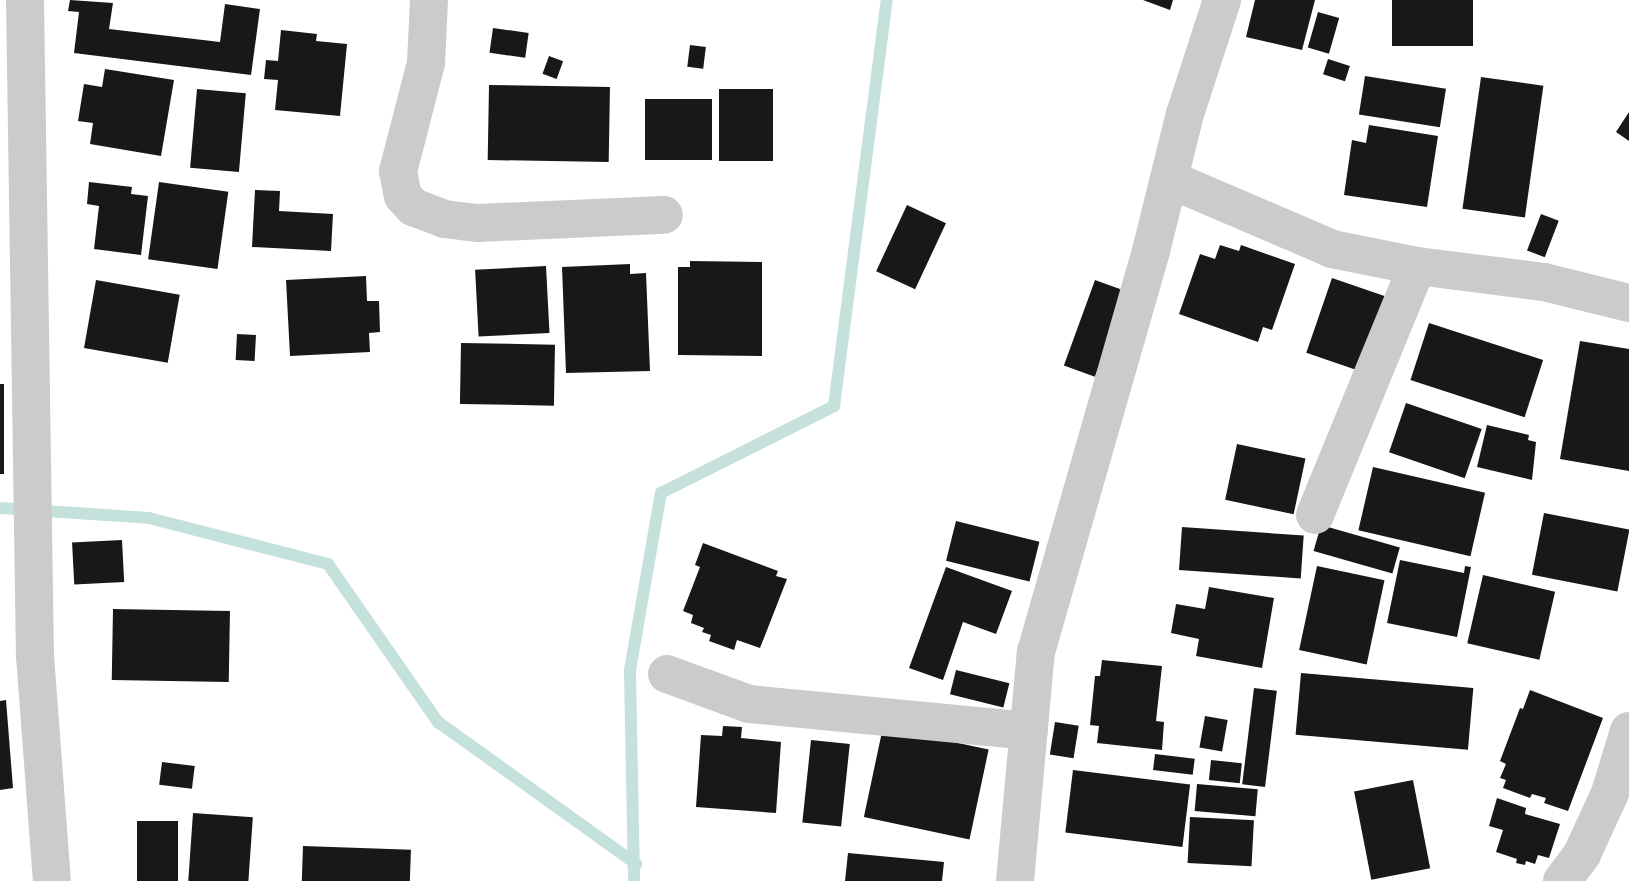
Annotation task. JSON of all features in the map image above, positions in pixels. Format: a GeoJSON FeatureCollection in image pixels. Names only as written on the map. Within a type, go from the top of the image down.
{"type":"FeatureCollection","features":[{"type":"Feature","properties":{"kind":"street"},"geometry":{"type":"LineString","coordinates":[[25,0],[35,656],[52,881]]}},
{"type":"Feature","properties":{"kind":"street"},"geometry":{"type":"LineString","coordinates":[[429,0],[426,63],[398,171],[403,196],[413,207],[444,219],[478,223],[664,215]]}},
{"type":"Feature","properties":{"kind":"street"},"geometry":{"type":"LineString","coordinates":[[1015,881],[1036,652],[1185,114],[1222,0]]}},
{"type":"Feature","properties":{"kind":"street"},"geometry":{"type":"LineString","coordinates":[[1169,179],[1332,249],[1417,266],[1544,282],[1629,303]]}},
{"type":"Feature","properties":{"kind":"street"},"geometry":{"type":"LineString","coordinates":[[1315,515],[1417,266]]}},
{"type":"Feature","properties":{"kind":"street"},"geometry":{"type":"LineString","coordinates":[[667,674],[749,704],[1029,731]]}},
{"type":"Feature","properties":{"kind":"street"},"geometry":{"type":"LineString","coordinates":[[1562,881],[1619,805],[1629,731]]}},
{"type":"Feature","properties":{"kind":"building"},"geometry":{"type":"Polygon","coordinates":[[[70,0],[113,3],[109,29],[220,42],[225,4],[260,9],[251,75],[74,53],[79,12],[68,11],[70,0]]]}},
{"type":"Feature","properties":{"kind":"building"},"geometry":{"type":"Polygon","coordinates":[[[1143,0],[1173,0],[1170,10],[1143,0]]]}},
{"type":"Feature","properties":{"kind":"building"},"geometry":{"type":"Polygon","coordinates":[[[1255,0],[1315,0],[1302,50],[1246,37],[1255,0]]]}},
{"type":"Feature","properties":{"kind":"building"},"geometry":{"type":"Polygon","coordinates":[[[1392,0],[1473,0],[1473,46],[1392,46],[1392,0]]]}},
{"type":"Feature","properties":{"kind":"building"},"geometry":{"type":"Polygon","coordinates":[[[1318,12],[1339,18],[1329,54],[1308,48],[1318,12]]]}},
{"type":"Feature","properties":{"kind":"building"},"geometry":{"type":"Polygon","coordinates":[[[493,28],[529,33],[525,58],[490,53],[493,28]]]}},
{"type":"Feature","properties":{"kind":"building"},"geometry":{"type":"Polygon","coordinates":[[[281,30],[317,34],[316,41],[347,44],[340,116],[275,110],[278,80],[264,79],[266,60],[278,61],[281,30]]]}},
{"type":"Feature","properties":{"kind":"building"},"geometry":{"type":"Polygon","coordinates":[[[690,45],[706,47],[703,69],[687,67],[690,45]]]}},
{"type":"Feature","properties":{"kind":"building"},"geometry":{"type":"Polygon","coordinates":[[[549,56],[563,61],[557,79],[543,74],[549,56]]]}},
{"type":"Feature","properties":{"kind":"building"},"geometry":{"type":"Polygon","coordinates":[[[1328,59],[1350,66],[1345,81],[1323,74],[1328,59]]]}},
{"type":"Feature","properties":{"kind":"building"},"geometry":{"type":"Polygon","coordinates":[[[105,69],[174,80],[161,156],[90,144],[93,123],[78,121],[84,84],[102,87],[105,69]]]}},
{"type":"Feature","properties":{"kind":"building"},"geometry":{"type":"Polygon","coordinates":[[[1365,76],[1446,89],[1440,127],[1359,115],[1365,76]]]}},
{"type":"Feature","properties":{"kind":"building"},"geometry":{"type":"Polygon","coordinates":[[[1481,77],[1543,86],[1525,217],[1462,209],[1481,77]]]}},
{"type":"Feature","properties":{"kind":"building"},"geometry":{"type":"Polygon","coordinates":[[[489,85],[610,87],[609,162],[488,160],[489,85]]]}},
{"type":"Feature","properties":{"kind":"building"},"geometry":{"type":"Polygon","coordinates":[[[197,89],[246,93],[239,172],[190,168],[197,89]]]}},
{"type":"Feature","properties":{"kind":"building"},"geometry":{"type":"Polygon","coordinates":[[[719,89],[773,89],[773,161],[719,161],[719,89]]]}},
{"type":"Feature","properties":{"kind":"building"},"geometry":{"type":"Polygon","coordinates":[[[645,99],[712,99],[712,160],[645,160],[645,99]]]}},
{"type":"Feature","properties":{"kind":"building"},"geometry":{"type":"Polygon","coordinates":[[[1629,112],[1629,141],[1616,132],[1629,112]]]}},
{"type":"Feature","properties":{"kind":"building"},"geometry":{"type":"Polygon","coordinates":[[[1369,125],[1438,136],[1427,207],[1344,195],[1352,140],[1366,143],[1369,125]]]}},
{"type":"Feature","properties":{"kind":"building"},"geometry":{"type":"Polygon","coordinates":[[[89,182],[132,187],[131,194],[148,196],[141,255],[94,249],[99,206],[87,204],[89,182]]]}},
{"type":"Feature","properties":{"kind":"building"},"geometry":{"type":"Polygon","coordinates":[[[159,182],[228,192],[217,269],[148,259],[159,182]]]}},
{"type":"Feature","properties":{"kind":"building"},"geometry":{"type":"Polygon","coordinates":[[[255,190],[280,191],[279,211],[333,214],[331,251],[252,247],[255,190]]]}},
{"type":"Feature","properties":{"kind":"building"},"geometry":{"type":"Polygon","coordinates":[[[907,205],[946,223],[915,289],[876,271],[907,205]]]}},
{"type":"Feature","properties":{"kind":"building"},"geometry":{"type":"Polygon","coordinates":[[[1541,214],[1559,221],[1545,257],[1527,250],[1541,214]]]}},
{"type":"Feature","properties":{"kind":"building"},"geometry":{"type":"Polygon","coordinates":[[[1220,245],[1239,251],[1241,245],[1295,264],[1272,330],[1263,327],[1258,342],[1179,314],[1200,254],[1215,259],[1220,245]]]}},
{"type":"Feature","properties":{"kind":"building"},"geometry":{"type":"Polygon","coordinates":[[[690,261],[762,262],[762,356],[678,355],[678,267],[690,267],[690,261]]]}},
{"type":"Feature","properties":{"kind":"building"},"geometry":{"type":"Polygon","coordinates":[[[630,264],[630,274],[646,273],[650,371],[566,373],[562,267],[630,264]]]}},
{"type":"Feature","properties":{"kind":"building"},"geometry":{"type":"Polygon","coordinates":[[[546,266],[550,333],[479,337],[475,270],[546,266]]]}},
{"type":"Feature","properties":{"kind":"building"},"geometry":{"type":"Polygon","coordinates":[[[366,276],[367,301],[379,301],[380,332],[369,333],[370,352],[290,356],[286,280],[366,276]]]}},
{"type":"Feature","properties":{"kind":"building"},"geometry":{"type":"Polygon","coordinates":[[[1332,278],[1386,297],[1360,371],[1306,353],[1332,278]]]}},
{"type":"Feature","properties":{"kind":"building"},"geometry":{"type":"Polygon","coordinates":[[[96,280],[180,295],[168,363],[84,348],[96,280]]]}},
{"type":"Feature","properties":{"kind":"building"},"geometry":{"type":"Polygon","coordinates":[[[1095,280],[1126,291],[1095,377],[1064,366],[1095,280]]]}},
{"type":"Feature","properties":{"kind":"building"},"geometry":{"type":"Polygon","coordinates":[[[1429,323],[1543,360],[1525,417],[1410,380],[1429,323]]]}},
{"type":"Feature","properties":{"kind":"building"},"geometry":{"type":"Polygon","coordinates":[[[237,334],[256,335],[255,361],[236,360],[237,334]]]}},
{"type":"Feature","properties":{"kind":"building"},"geometry":{"type":"Polygon","coordinates":[[[1580,341],[1629,349],[1629,471],[1560,459],[1580,341]]]}},
{"type":"Feature","properties":{"kind":"building"},"geometry":{"type":"Polygon","coordinates":[[[461,343],[555,345],[554,406],[460,404],[461,343]]]}},
{"type":"Feature","properties":{"kind":"building"},"geometry":{"type":"Polygon","coordinates":[[[0,384],[4,384],[4,474],[0,474],[0,384]]]}},
{"type":"Feature","properties":{"kind":"building"},"geometry":{"type":"Polygon","coordinates":[[[1406,403],[1482,429],[1465,478],[1389,452],[1406,403]]]}},
{"type":"Feature","properties":{"kind":"building"},"geometry":{"type":"Polygon","coordinates":[[[1487,425],[1529,435],[1528,440],[1536,442],[1532,480],[1477,467],[1487,425]]]}},
{"type":"Feature","properties":{"kind":"building"},"geometry":{"type":"Polygon","coordinates":[[[1237,444],[1305,459],[1294,514],[1225,500],[1237,444]]]}},
{"type":"Feature","properties":{"kind":"building"},"geometry":{"type":"Polygon","coordinates":[[[1373,467],[1485,493],[1470,556],[1358,530],[1373,467]]]}},
{"type":"Feature","properties":{"kind":"building"},"geometry":{"type":"Polygon","coordinates":[[[1544,513],[1629,530],[1617,591],[1532,575],[1544,513]]]}},
{"type":"Feature","properties":{"kind":"building"},"geometry":{"type":"Polygon","coordinates":[[[956,521],[1039,542],[1030,582],[946,561],[956,521]]]}},
{"type":"Feature","properties":{"kind":"building"},"geometry":{"type":"Polygon","coordinates":[[[1321,525],[1400,548],[1392,574],[1314,551],[1321,525]]]}},
{"type":"Feature","properties":{"kind":"building"},"geometry":{"type":"Polygon","coordinates":[[[1182,527],[1304,536],[1301,578],[1179,570],[1182,527]]]}},
{"type":"Feature","properties":{"kind":"building"},"geometry":{"type":"Polygon","coordinates":[[[122,540],[124,582],[74,585],[72,543],[122,540]]]}},
{"type":"Feature","properties":{"kind":"building"},"geometry":{"type":"Polygon","coordinates":[[[703,543],[778,571],[776,576],[787,579],[760,648],[737,640],[734,650],[709,641],[711,635],[702,632],[704,628],[691,623],[693,615],[683,611],[700,567],[695,565],[703,543]]]}},
{"type":"Feature","properties":{"kind":"building"},"geometry":{"type":"Polygon","coordinates":[[[1400,560],[1464,573],[1465,566],[1471,567],[1457,637],[1387,623],[1400,560]]]}},
{"type":"Feature","properties":{"kind":"building"},"geometry":{"type":"Polygon","coordinates":[[[1317,566],[1384,580],[1367,664],[1299,650],[1317,566]]]}},
{"type":"Feature","properties":{"kind":"building"},"geometry":{"type":"Polygon","coordinates":[[[946,567],[1012,591],[996,634],[963,622],[943,680],[909,668],[946,567]]]}},
{"type":"Feature","properties":{"kind":"building"},"geometry":{"type":"Polygon","coordinates":[[[1483,575],[1555,592],[1539,660],[1467,643],[1483,575]]]}},
{"type":"Feature","properties":{"kind":"building"},"geometry":{"type":"Polygon","coordinates":[[[1209,587],[1274,598],[1262,668],[1196,656],[1199,639],[1171,633],[1176,604],[1205,609],[1209,587]]]}},
{"type":"Feature","properties":{"kind":"building"},"geometry":{"type":"Polygon","coordinates":[[[113,609],[230,611],[229,682],[112,680],[113,609]]]}},
{"type":"Feature","properties":{"kind":"building"},"geometry":{"type":"Polygon","coordinates":[[[1102,660],[1162,666],[1156,721],[1164,722],[1162,750],[1097,743],[1099,726],[1090,725],[1095,676],[1100,676],[1102,660]]]}},
{"type":"Feature","properties":{"kind":"building"},"geometry":{"type":"Polygon","coordinates":[[[956,670],[1009,683],[1003,708],[950,694],[956,670]]]}},
{"type":"Feature","properties":{"kind":"building"},"geometry":{"type":"Polygon","coordinates":[[[1301,673],[1473,688],[1468,750],[1296,735],[1301,673]]]}},
{"type":"Feature","properties":{"kind":"building"},"geometry":{"type":"Polygon","coordinates":[[[1254,688],[1277,691],[1265,787],[1242,784],[1254,688]]]}},
{"type":"Feature","properties":{"kind":"building"},"geometry":{"type":"Polygon","coordinates":[[[1530,690],[1603,718],[1568,811],[1544,803],[1546,798],[1532,794],[1530,798],[1503,788],[1506,780],[1500,778],[1506,764],[1500,761],[1520,708],[1523,709],[1530,690]]]}},
{"type":"Feature","properties":{"kind":"building"},"geometry":{"type":"Polygon","coordinates":[[[6,700],[13,788],[0,790],[0,701],[6,700]]]}},
{"type":"Feature","properties":{"kind":"building"},"geometry":{"type":"Polygon","coordinates":[[[1205,716],[1228,720],[1222,752],[1199,748],[1205,716]]]}},
{"type":"Feature","properties":{"kind":"building"},"geometry":{"type":"Polygon","coordinates":[[[1055,722],[1079,726],[1074,758],[1050,755],[1055,722]]]}},
{"type":"Feature","properties":{"kind":"building"},"geometry":{"type":"Polygon","coordinates":[[[723,726],[742,727],[741,738],[781,742],[776,813],[696,807],[701,735],[722,736],[723,726]]]}},
{"type":"Feature","properties":{"kind":"building"},"geometry":{"type":"Polygon","coordinates":[[[883,727],[989,749],[970,839],[864,817],[883,727]]]}},
{"type":"Feature","properties":{"kind":"building"},"geometry":{"type":"Polygon","coordinates":[[[811,740],[850,744],[841,827],[802,823],[811,740]]]}},
{"type":"Feature","properties":{"kind":"building"},"geometry":{"type":"Polygon","coordinates":[[[1155,754],[1195,759],[1193,775],[1153,770],[1155,754]]]}},
{"type":"Feature","properties":{"kind":"building"},"geometry":{"type":"Polygon","coordinates":[[[1211,760],[1242,763],[1240,783],[1209,780],[1211,760]]]}},
{"type":"Feature","properties":{"kind":"building"},"geometry":{"type":"Polygon","coordinates":[[[162,762],[195,766],[192,789],[159,785],[162,762]]]}},
{"type":"Feature","properties":{"kind":"building"},"geometry":{"type":"Polygon","coordinates":[[[1073,770],[1190,784],[1182,847],[1065,833],[1073,770]]]}},
{"type":"Feature","properties":{"kind":"building"},"geometry":{"type":"Polygon","coordinates":[[[1413,780],[1430,868],[1371,880],[1354,791],[1413,780]]]}},
{"type":"Feature","properties":{"kind":"building"},"geometry":{"type":"Polygon","coordinates":[[[1197,784],[1258,789],[1255,816],[1195,811],[1197,784]]]}},
{"type":"Feature","properties":{"kind":"building"},"geometry":{"type":"Polygon","coordinates":[[[1497,798],[1526,808],[1525,814],[1560,824],[1549,858],[1538,855],[1535,864],[1526,861],[1525,865],[1516,863],[1517,859],[1496,852],[1503,830],[1489,826],[1497,798]]]}},
{"type":"Feature","properties":{"kind":"building"},"geometry":{"type":"Polygon","coordinates":[[[193,813],[253,817],[248,881],[188,881],[193,813]]]}},
{"type":"Feature","properties":{"kind":"building"},"geometry":{"type":"Polygon","coordinates":[[[1190,817],[1254,820],[1252,866],[1188,863],[1190,817]]]}},
{"type":"Feature","properties":{"kind":"building"},"geometry":{"type":"Polygon","coordinates":[[[137,821],[178,821],[178,881],[137,881],[137,821]]]}},
{"type":"Feature","properties":{"kind":"building"},"geometry":{"type":"Polygon","coordinates":[[[303,846],[411,850],[410,881],[302,881],[303,846]]]}},
{"type":"Feature","properties":{"kind":"building"},"geometry":{"type":"Polygon","coordinates":[[[848,853],[944,862],[942,881],[845,881],[848,853]]]}},
{"type":"Feature","properties":{"kind":"waterway"},"geometry":{"type":"LineString","coordinates":[[634,881],[630,670],[661,493],[834,406],[887,0]]}},
{"type":"Feature","properties":{"kind":"waterway"},"geometry":{"type":"LineString","coordinates":[[0,508],[149,518],[328,564],[438,722],[636,864]]}}]}
